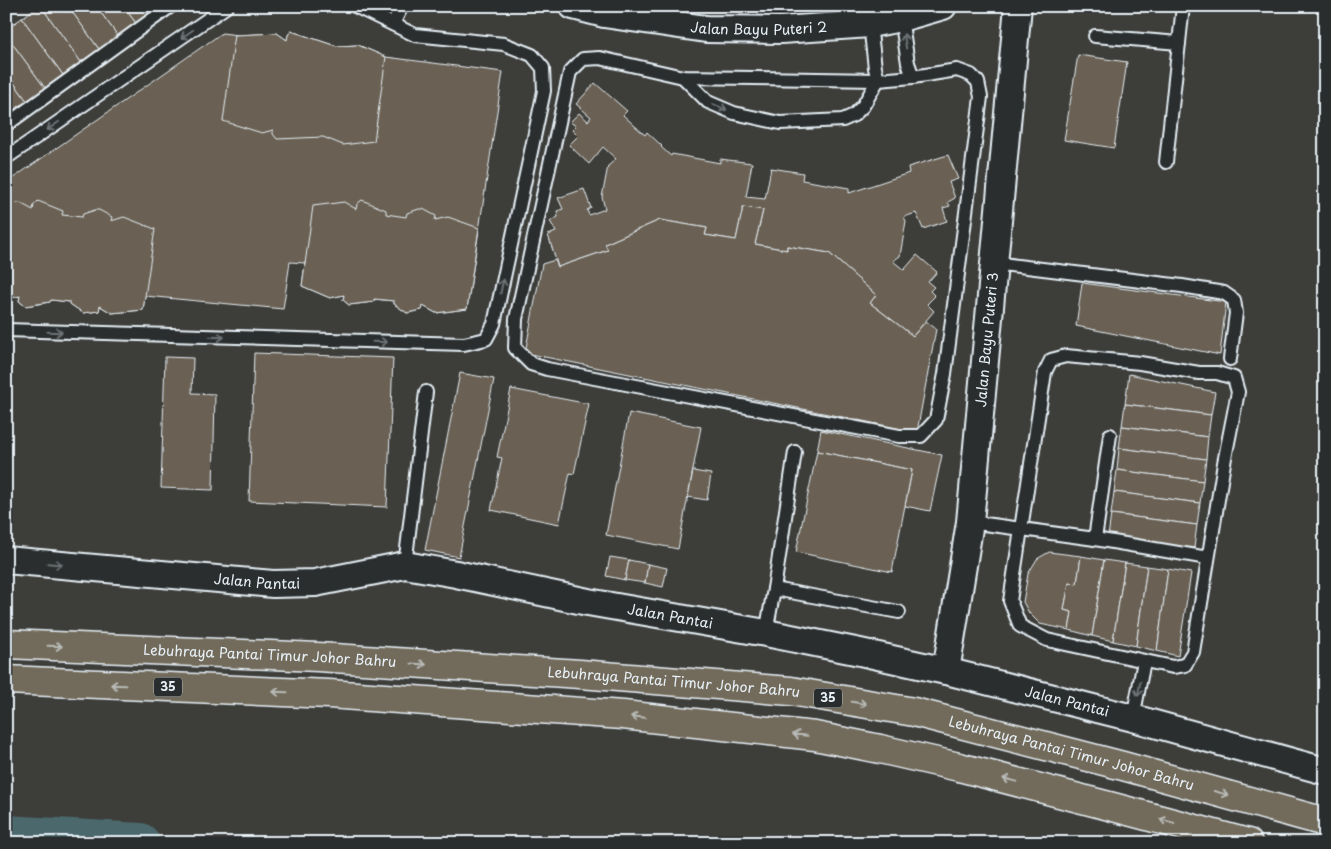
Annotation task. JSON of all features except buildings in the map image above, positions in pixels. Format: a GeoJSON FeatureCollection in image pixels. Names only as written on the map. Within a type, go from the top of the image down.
{"type":"FeatureCollection","features":[{"type":"Feature","properties":{"kind":"highway","name":"Lebuhraya Pantai Timur Johor Bahru"},"geometry":{"type":"LineString","coordinates":[[6,644],[328,658],[580,674],[790,691],[914,712],[1123,766],[1325,822]]}},
{"type":"Feature","properties":{"kind":"highway","name":"35"},"geometry":{"type":"LineString","coordinates":[[6,680],[329,694],[623,715],[815,736],[959,768],[1123,809],[1248,843]]}},
{"type":"Feature","properties":{"kind":"street","name":"Jalan Bayu Puteri 2"},"geometry":{"type":"LineString","coordinates":[[573,6],[604,14],[706,29],[781,30],[870,24],[901,18],[943,6]]}},
{"type":"Feature","properties":{"kind":"street","name":"Jalan Bayu Puteri 3"},"geometry":{"type":"LineString","coordinates":[[946,671],[970,522],[1018,6]]}},
{"type":"Feature","properties":{"kind":"street","name":"Jalan Pantai"},"geometry":{"type":"LineString","coordinates":[[6,560],[273,584],[315,583],[405,565],[588,602],[766,633],[946,671],[1133,718],[1325,771]]}},
{"type":"Feature","properties":{"kind":"lane"},"geometry":{"type":"LineString","coordinates":[[6,125],[171,6]]}},
{"type":"Feature","properties":{"kind":"lane"},"geometry":{"type":"LineString","coordinates":[[6,158],[227,6]]}},
{"type":"Feature","properties":{"kind":"lane"},"geometry":{"type":"LineString","coordinates":[[393,24],[402,6]]}},
{"type":"Feature","properties":{"kind":"lane"},"geometry":{"type":"LineString","coordinates":[[1166,162],[1183,6]]}},
{"type":"Feature","properties":{"kind":"lane"},"geometry":{"type":"LineString","coordinates":[[6,330],[464,344],[486,339],[494,324],[544,91],[543,68],[532,55],[504,44],[415,35],[359,7]]}},
{"type":"Feature","properties":{"kind":"lane"},"geometry":{"type":"LineString","coordinates":[[901,18],[908,63],[913,77]]}},
{"type":"Feature","properties":{"kind":"lane"},"geometry":{"type":"LineString","coordinates":[[683,77],[708,102],[734,113],[780,123],[843,120],[854,115],[864,106],[878,80],[870,24]]}},
{"type":"Feature","properties":{"kind":"lane"},"geometry":{"type":"LineString","coordinates":[[1095,36],[1179,43]]}},
{"type":"Feature","properties":{"kind":"lane"},"geometry":{"type":"LineString","coordinates":[[600,58],[683,77],[878,80],[957,70],[971,74],[978,82],[981,97],[945,374],[936,420],[921,436],[899,436],[547,369],[531,364],[515,348],[516,320],[570,72],[583,59],[600,58]]}},
{"type":"Feature","properties":{"kind":"lane"},"geometry":{"type":"LineString","coordinates":[[994,263],[1224,293],[1234,300],[1236,312],[1230,359]]}},
{"type":"Feature","properties":{"kind":"lane"},"geometry":{"type":"LineString","coordinates":[[1066,356],[1140,363],[1199,373],[1217,373],[1234,378],[1238,392],[1208,558],[1192,652],[1185,665],[1173,666],[1144,661],[1047,640],[1020,626],[1010,601],[1045,372],[1051,360],[1066,356]]}},
{"type":"Feature","properties":{"kind":"lane"},"geometry":{"type":"LineString","coordinates":[[405,565],[426,392]]}},
{"type":"Feature","properties":{"kind":"lane"},"geometry":{"type":"LineString","coordinates":[[1096,539],[1110,435]]}},
{"type":"Feature","properties":{"kind":"lane"},"geometry":{"type":"LineString","coordinates":[[766,633],[795,452]]}},
{"type":"Feature","properties":{"kind":"lane"},"geometry":{"type":"LineString","coordinates":[[970,522],[1096,539],[1208,558]]}},
{"type":"Feature","properties":{"kind":"lane"},"geometry":{"type":"LineString","coordinates":[[774,589],[899,612]]}},
{"type":"Feature","properties":{"kind":"lane"},"geometry":{"type":"LineString","coordinates":[[1133,718],[1144,661]]}},
{"type":"Feature","properties":{"kind":"waterway"},"geometry":{"type":"LineString","coordinates":[[6,835],[140,843]]}}]}
